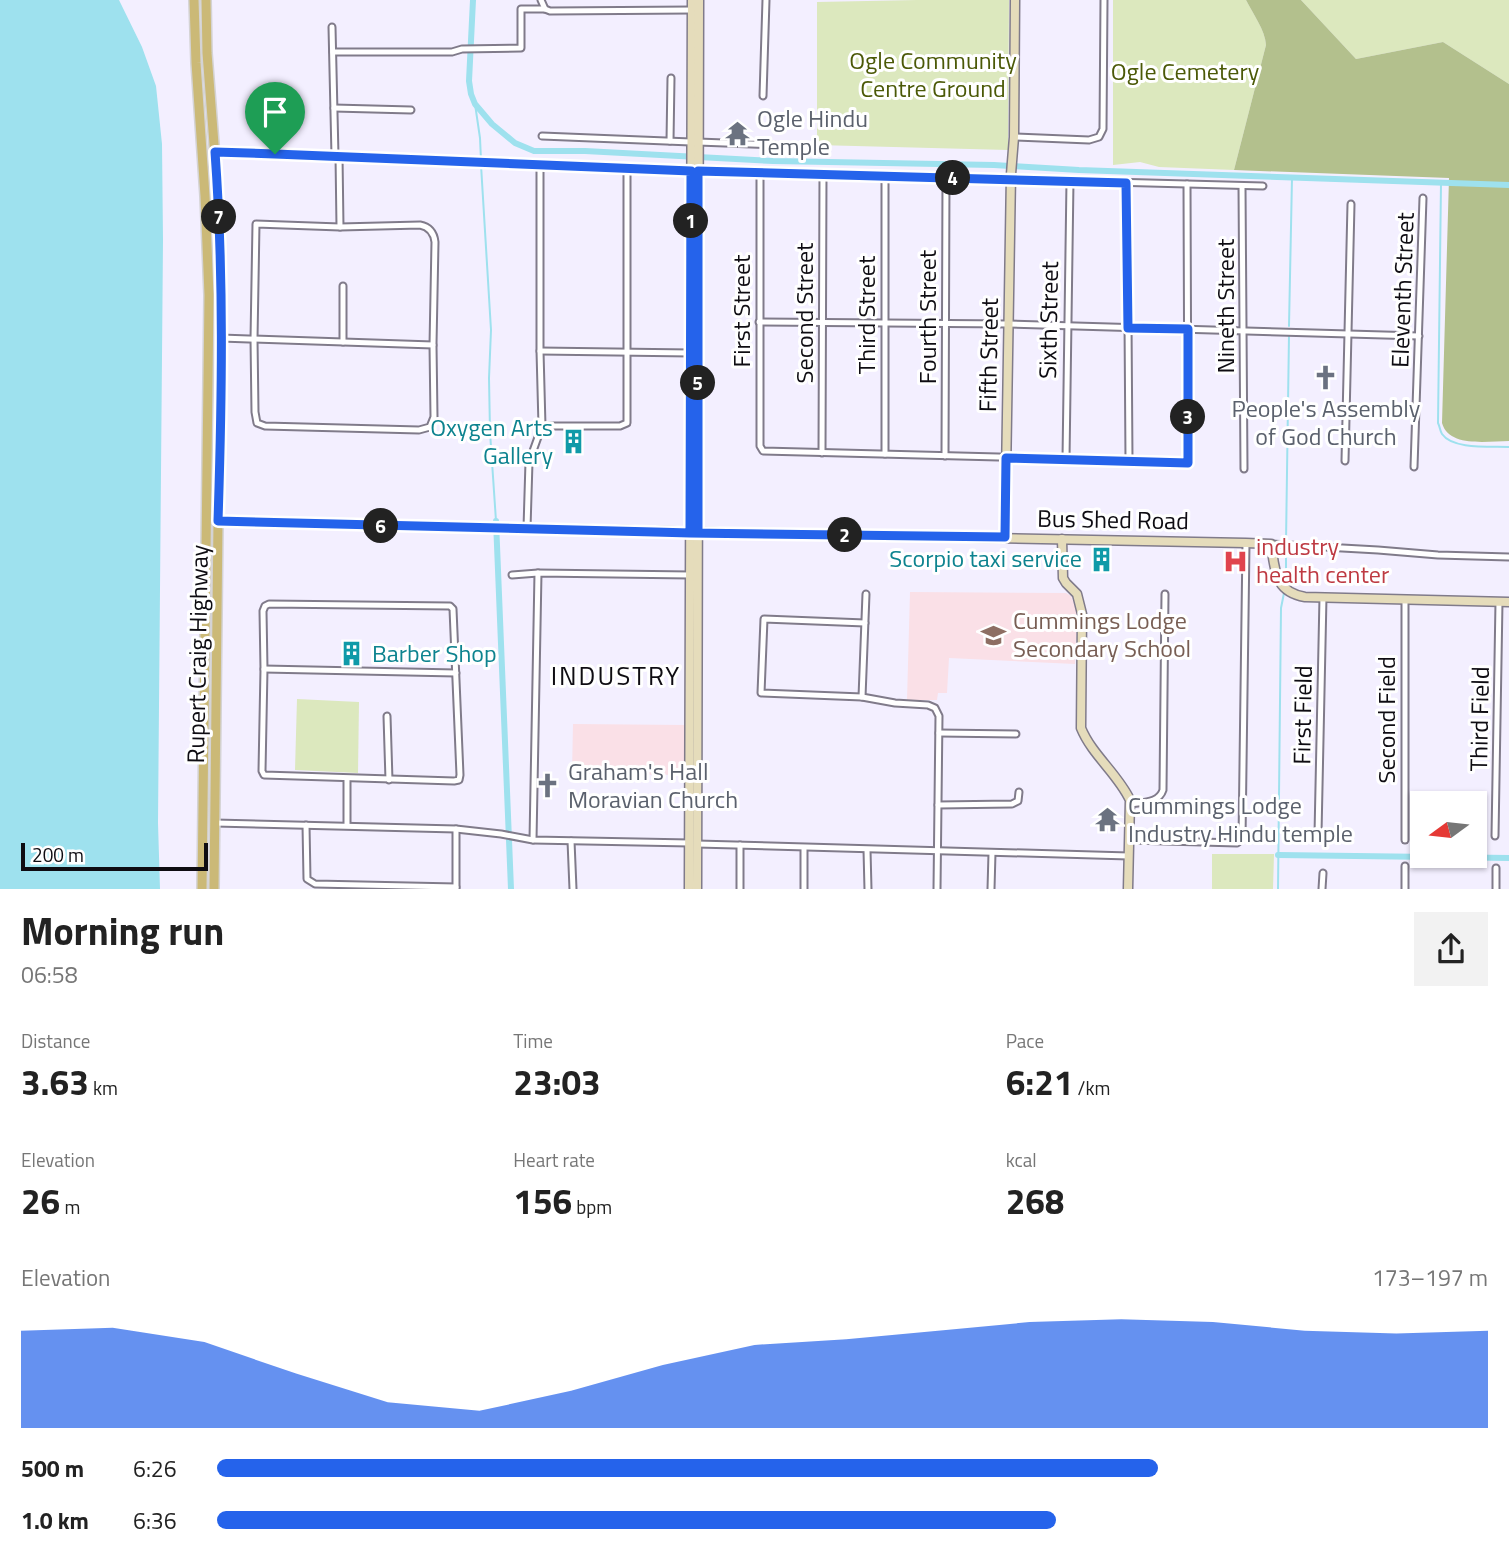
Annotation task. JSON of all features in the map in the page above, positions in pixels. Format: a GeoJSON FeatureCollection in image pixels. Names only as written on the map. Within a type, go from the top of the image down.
{"type":"FeatureCollection","features":[{"type":"Feature","properties":{"kind":"main road","name":"Rupert Craig Highway"},"geometry":{"type":"LineString","coordinates":[[194,0],[209,295],[202,889]]}},
{"type":"Feature","properties":{"kind":"main road","name":"Rupert Craig Highway"},"geometry":{"type":"LineString","coordinates":[[206,0],[207,53],[220,222],[221,420],[215,889]]}},
{"type":"Feature","properties":{"kind":"street"},"geometry":{"type":"LineString","coordinates":[[541,0],[545,9]]}},
{"type":"Feature","properties":{"kind":"street"},"geometry":{"type":"LineString","coordinates":[[667,10],[668,0]]}},
{"type":"Feature","properties":{"kind":"street"},"geometry":{"type":"LineString","coordinates":[[692,0],[695,143]]}},
{"type":"Feature","properties":{"kind":"street"},"geometry":{"type":"LineString","coordinates":[[697,889],[693,844],[690,575],[694,533],[691,354],[699,0]]}},
{"type":"Feature","properties":{"kind":"street"},"geometry":{"type":"LineString","coordinates":[[763,96],[765,0]]}},
{"type":"Feature","properties":{"kind":"street","name":"Fifth Street"},"geometry":{"type":"LineString","coordinates":[[1005,537],[1015,0]]}},
{"type":"Feature","properties":{"kind":"street"},"geometry":{"type":"LineString","coordinates":[[1014,137],[1089,140],[1099,137],[1103,129],[1104,0]]}},
{"type":"Feature","properties":{"kind":"street"},"geometry":{"type":"LineString","coordinates":[[332,52],[452,52],[463,49],[521,48],[521,9],[545,9],[550,12],[692,10]]}},
{"type":"Feature","properties":{"kind":"street"},"geometry":{"type":"LineString","coordinates":[[332,27],[340,226]]}},
{"type":"Feature","properties":{"kind":"street"},"geometry":{"type":"LineString","coordinates":[[670,141],[671,78]]}},
{"type":"Feature","properties":{"kind":"street"},"geometry":{"type":"LineString","coordinates":[[334,108],[411,110]]}},
{"type":"Feature","properties":{"kind":"street"},"geometry":{"type":"LineString","coordinates":[[542,136],[775,145]]}},
{"type":"Feature","properties":{"kind":"street"},"geometry":{"type":"LineString","coordinates":[[215,152],[760,173],[1011,177],[1262,186]]}},
{"type":"Feature","properties":{"kind":"street"},"geometry":{"type":"LineString","coordinates":[[527,528],[529,462],[542,426],[540,164]]}},
{"type":"Feature","properties":{"kind":"street"},"geometry":{"type":"LineString","coordinates":[[542,426],[620,426],[627,421],[627,168]]}},
{"type":"Feature","properties":{"kind":"street"},"geometry":{"type":"LineString","coordinates":[[690,889],[693,844],[694,170]]}},
{"type":"Feature","properties":{"kind":"street","name":"First Street"},"geometry":{"type":"LineString","coordinates":[[760,173],[761,449],[764,452],[822,453]]}},
{"type":"Feature","properties":{"kind":"street","name":"Second Street"},"geometry":{"type":"LineString","coordinates":[[822,453],[823,174]]}},
{"type":"Feature","properties":{"kind":"street","name":"Third Street"},"geometry":{"type":"LineString","coordinates":[[885,176],[885,454]]}},
{"type":"Feature","properties":{"kind":"street","name":"Fourth Street"},"geometry":{"type":"LineString","coordinates":[[945,456],[946,178]]}},
{"type":"Feature","properties":{"kind":"street","name":"Sixth Street"},"geometry":{"type":"LineString","coordinates":[[1066,459],[1070,181]]}},
{"type":"Feature","properties":{"kind":"street"},"geometry":{"type":"LineString","coordinates":[[1126,183],[1129,460]]}},
{"type":"Feature","properties":{"kind":"street"},"geometry":{"type":"LineString","coordinates":[[822,453],[1188,463],[1187,184]]}},
{"type":"Feature","properties":{"kind":"street","name":"Nineth Street"},"geometry":{"type":"LineString","coordinates":[[1242,186],[1244,469]]}},
{"type":"Feature","properties":{"kind":"street","name":"Eleventh Street"},"geometry":{"type":"LineString","coordinates":[[1414,467],[1423,198]]}},
{"type":"Feature","properties":{"kind":"street"},"geometry":{"type":"LineString","coordinates":[[1345,461],[1351,204]]}},
{"type":"Feature","properties":{"kind":"street"},"geometry":{"type":"LineString","coordinates":[[256,224],[420,225],[429,228],[433,233],[434,417],[430,427],[419,430],[265,426],[257,423],[254,339],[256,224]]}},
{"type":"Feature","properties":{"kind":"street"},"geometry":{"type":"LineString","coordinates":[[343,286],[343,342]]}},
{"type":"Feature","properties":{"kind":"street"},"geometry":{"type":"LineString","coordinates":[[759,322],[1009,324],[1419,335]]}},
{"type":"Feature","properties":{"kind":"street"},"geometry":{"type":"LineString","coordinates":[[221,338],[433,345]]}},
{"type":"Feature","properties":{"kind":"street"},"geometry":{"type":"LineString","coordinates":[[540,351],[691,354]]}},
{"type":"Feature","properties":{"kind":"street","name":"Bus Shed Road"},"geometry":{"type":"LineString","coordinates":[[218,521],[1271,544]]}},
{"type":"Feature","properties":{"kind":"street"},"geometry":{"type":"LineString","coordinates":[[1062,539],[1063,578],[1077,594],[1082,614],[1081,729],[1129,796],[1131,804],[1128,889]]}},
{"type":"Feature","properties":{"kind":"street"},"geometry":{"type":"LineString","coordinates":[[1130,841],[1237,843],[1242,839],[1246,542]]}},
{"type":"Feature","properties":{"kind":"street"},"geometry":{"type":"LineString","coordinates":[[1509,557],[1271,544],[1275,573],[1279,581],[1290,592],[1305,597],[1509,602]]}},
{"type":"Feature","properties":{"kind":"street"},"geometry":{"type":"LineString","coordinates":[[533,840],[537,573]]}},
{"type":"Feature","properties":{"kind":"street"},"geometry":{"type":"LineString","coordinates":[[512,575],[690,575]]}},
{"type":"Feature","properties":{"kind":"street"},"geometry":{"type":"LineString","coordinates":[[862,697],[866,594]]}},
{"type":"Feature","properties":{"kind":"street"},"geometry":{"type":"LineString","coordinates":[[1131,804],[1157,800],[1163,790],[1165,594]]}},
{"type":"Feature","properties":{"kind":"street","name":"First Field"},"geometry":{"type":"LineString","coordinates":[[1318,834],[1323,597]]}},
{"type":"Feature","properties":{"kind":"street","name":"Second Field"},"geometry":{"type":"LineString","coordinates":[[1405,600],[1405,841]]}},
{"type":"Feature","properties":{"kind":"street","name":"Third Field"},"geometry":{"type":"LineString","coordinates":[[1495,836],[1499,602]]}},
{"type":"Feature","properties":{"kind":"street"},"geometry":{"type":"LineString","coordinates":[[265,606],[450,606],[453,609],[456,673],[459,780],[264,775],[265,606]]}},
{"type":"Feature","properties":{"kind":"street"},"geometry":{"type":"LineString","coordinates":[[865,623],[764,619],[761,693],[862,697],[928,705],[937,710],[937,889]]}},
{"type":"Feature","properties":{"kind":"street"},"geometry":{"type":"LineString","coordinates":[[264,668],[456,673]]}},
{"type":"Feature","properties":{"kind":"street"},"geometry":{"type":"LineString","coordinates":[[387,716],[389,780]]}},
{"type":"Feature","properties":{"kind":"street"},"geometry":{"type":"LineString","coordinates":[[939,733],[1016,734]]}},
{"type":"Feature","properties":{"kind":"street"},"geometry":{"type":"LineString","coordinates":[[347,779],[347,825]]}},
{"type":"Feature","properties":{"kind":"street"},"geometry":{"type":"LineString","coordinates":[[938,805],[1012,804],[1018,801],[1019,792]]}},
{"type":"Feature","properties":{"kind":"street"},"geometry":{"type":"LineString","coordinates":[[215,823],[456,829],[533,840],[1129,856]]}},
{"type":"Feature","properties":{"kind":"street"},"geometry":{"type":"LineString","coordinates":[[306,825],[307,879],[315,884],[456,888],[456,829]]}},
{"type":"Feature","properties":{"kind":"street"},"geometry":{"type":"LineString","coordinates":[[571,841],[573,889]]}},
{"type":"Feature","properties":{"kind":"street"},"geometry":{"type":"LineString","coordinates":[[740,845],[740,889]]}},
{"type":"Feature","properties":{"kind":"street"},"geometry":{"type":"LineString","coordinates":[[804,848],[804,889]]}},
{"type":"Feature","properties":{"kind":"street"},"geometry":{"type":"LineString","coordinates":[[867,850],[868,889]]}},
{"type":"Feature","properties":{"kind":"street"},"geometry":{"type":"LineString","coordinates":[[991,889],[992,853]]}},
{"type":"Feature","properties":{"kind":"street"},"geometry":{"type":"LineString","coordinates":[[1405,866],[1405,889]]}},
{"type":"Feature","properties":{"kind":"street"},"geometry":{"type":"LineString","coordinates":[[1496,868],[1496,889]]}},
{"type":"Feature","properties":{"kind":"street"},"geometry":{"type":"LineString","coordinates":[[1322,889],[1323,873]]}},
{"type":"Feature","properties":{"kind":"shaded area","name":"Cummings Lodge Secondary School"},"geometry":{"type":"Polygon","coordinates":[[[910,592],[1066,593],[1071,596],[1077,612],[1075,664],[949,658],[947,693],[938,693],[937,700],[907,700],[910,592]]]}},
{"type":"Feature","properties":{"kind":"shaded area"},"geometry":{"type":"Polygon","coordinates":[[[573,724],[686,725],[685,775],[572,774],[573,724]]]}},
{"type":"Feature","properties":{"kind":"green space","name":"Ogle Community Centre Ground"},"geometry":{"type":"Polygon","coordinates":[[[1009,0],[1008,150],[817,145],[817,2],[1009,0]]]}},
{"type":"Feature","properties":{"kind":"green space","name":"Ogle Cemetery"},"geometry":{"type":"Polygon","coordinates":[[[1113,0],[1246,0],[1261,28],[1266,45],[1234,170],[1159,167],[1140,162],[1113,165],[1113,0]]]}},
{"type":"Feature","properties":{"kind":"green space"},"geometry":{"type":"Polygon","coordinates":[[[1246,0],[1301,0],[1356,59],[1443,42],[1509,84],[1509,441],[1461,440],[1446,431],[1442,423],[1449,178],[1234,170],[1266,45],[1261,28],[1246,0]]]}},
{"type":"Feature","properties":{"kind":"green space"},"geometry":{"type":"Polygon","coordinates":[[[1301,0],[1509,0],[1509,84],[1443,42],[1356,59],[1301,0]]]}},
{"type":"Feature","properties":{"kind":"green space"},"geometry":{"type":"Polygon","coordinates":[[[297,699],[359,702],[358,773],[295,770],[297,699]]]}},
{"type":"Feature","properties":{"kind":"green space"},"geometry":{"type":"Polygon","coordinates":[[[1212,854],[1274,854],[1273,889],[1212,889],[1212,854]]]}},
{"type":"Feature","properties":{"kind":"water"},"geometry":{"type":"Polygon","coordinates":[[[0,0],[119,0],[142,47],[156,86],[162,144],[163,240],[158,823],[160,889],[0,889],[0,0]]]}},
{"type":"Feature","properties":{"kind":"waterway"},"geometry":{"type":"LineString","coordinates":[[473,0],[469,81],[475,104],[492,124],[515,143],[534,151],[1509,185]]}},
{"type":"Feature","properties":{"kind":"waterway"},"geometry":{"type":"LineString","coordinates":[[475,104],[481,160]]}},
{"type":"Feature","properties":{"kind":"waterway"},"geometry":{"type":"LineString","coordinates":[[481,165],[491,330],[490,432],[496,521]]}},
{"type":"Feature","properties":{"kind":"waterway"},"geometry":{"type":"LineString","coordinates":[[1289,326],[1292,178]]}},
{"type":"Feature","properties":{"kind":"waterway"},"geometry":{"type":"LineString","coordinates":[[1441,183],[1438,423],[1442,434],[1455,443],[1509,447]]}},
{"type":"Feature","properties":{"kind":"waterway"},"geometry":{"type":"LineString","coordinates":[[1286,542],[1289,335]]}},
{"type":"Feature","properties":{"kind":"waterway"},"geometry":{"type":"LineString","coordinates":[[496,521],[511,889]]}},
{"type":"Feature","properties":{"kind":"waterway"},"geometry":{"type":"LineString","coordinates":[[1286,548],[1286,584]]}},
{"type":"Feature","properties":{"kind":"waterway"},"geometry":{"type":"LineString","coordinates":[[1278,889],[1281,608],[1284,593]]}},
{"type":"Feature","properties":{"kind":"waterway"},"geometry":{"type":"LineString","coordinates":[[1278,855],[1509,858]]}},
{"type":"Feature","properties":{"kind":"place","name":"Ogle Hindu Temple"},"geometry":{"type":"Point","coordinates":[737,133]}},
{"type":"Feature","properties":{"kind":"place","name":"People's Assembly of God Church"},"geometry":{"type":"Point","coordinates":[1326,378]}},
{"type":"Feature","properties":{"kind":"place","name":"Oxygen Arts Gallery"},"geometry":{"type":"Point","coordinates":[573,442]}},
{"type":"Feature","properties":{"kind":"place","name":"Scorpio taxi service"},"geometry":{"type":"Point","coordinates":[1102,559]}},
{"type":"Feature","properties":{"kind":"place","name":"industry health center"},"geometry":{"type":"Point","coordinates":[1236,561]}},
{"type":"Feature","properties":{"kind":"place","name":"Cummings Lodge Secondary School"},"geometry":{"type":"Point","coordinates":[993,635]}},
{"type":"Feature","properties":{"kind":"place","name":"Barber Shop"},"geometry":{"type":"Point","coordinates":[352,654]}},
{"type":"Feature","properties":{"kind":"place","name":"Graham's Hall Moravian Church"},"geometry":{"type":"Point","coordinates":[548,786]}},
{"type":"Feature","properties":{"kind":"place","name":"Cummings Lodge Industry Hindu temple"},"geometry":{"type":"Point","coordinates":[1108,820]}},
{"type":"Feature","properties":{"kind":"district","name":"INDUSTRY"},"geometry":{"type":"Point","coordinates":[616,676]}},
{"type":"Feature","properties":{"kind":"route"},"geometry":{"type":"LineString","coordinates":[[275,154],[215,152],[220,222],[221,420],[218,521],[690,533],[698,532],[698,171],[1126,183],[1128,328],[1188,329],[1188,463],[1006,458],[1005,537],[690,533],[691,171],[275,154]]}}]}
